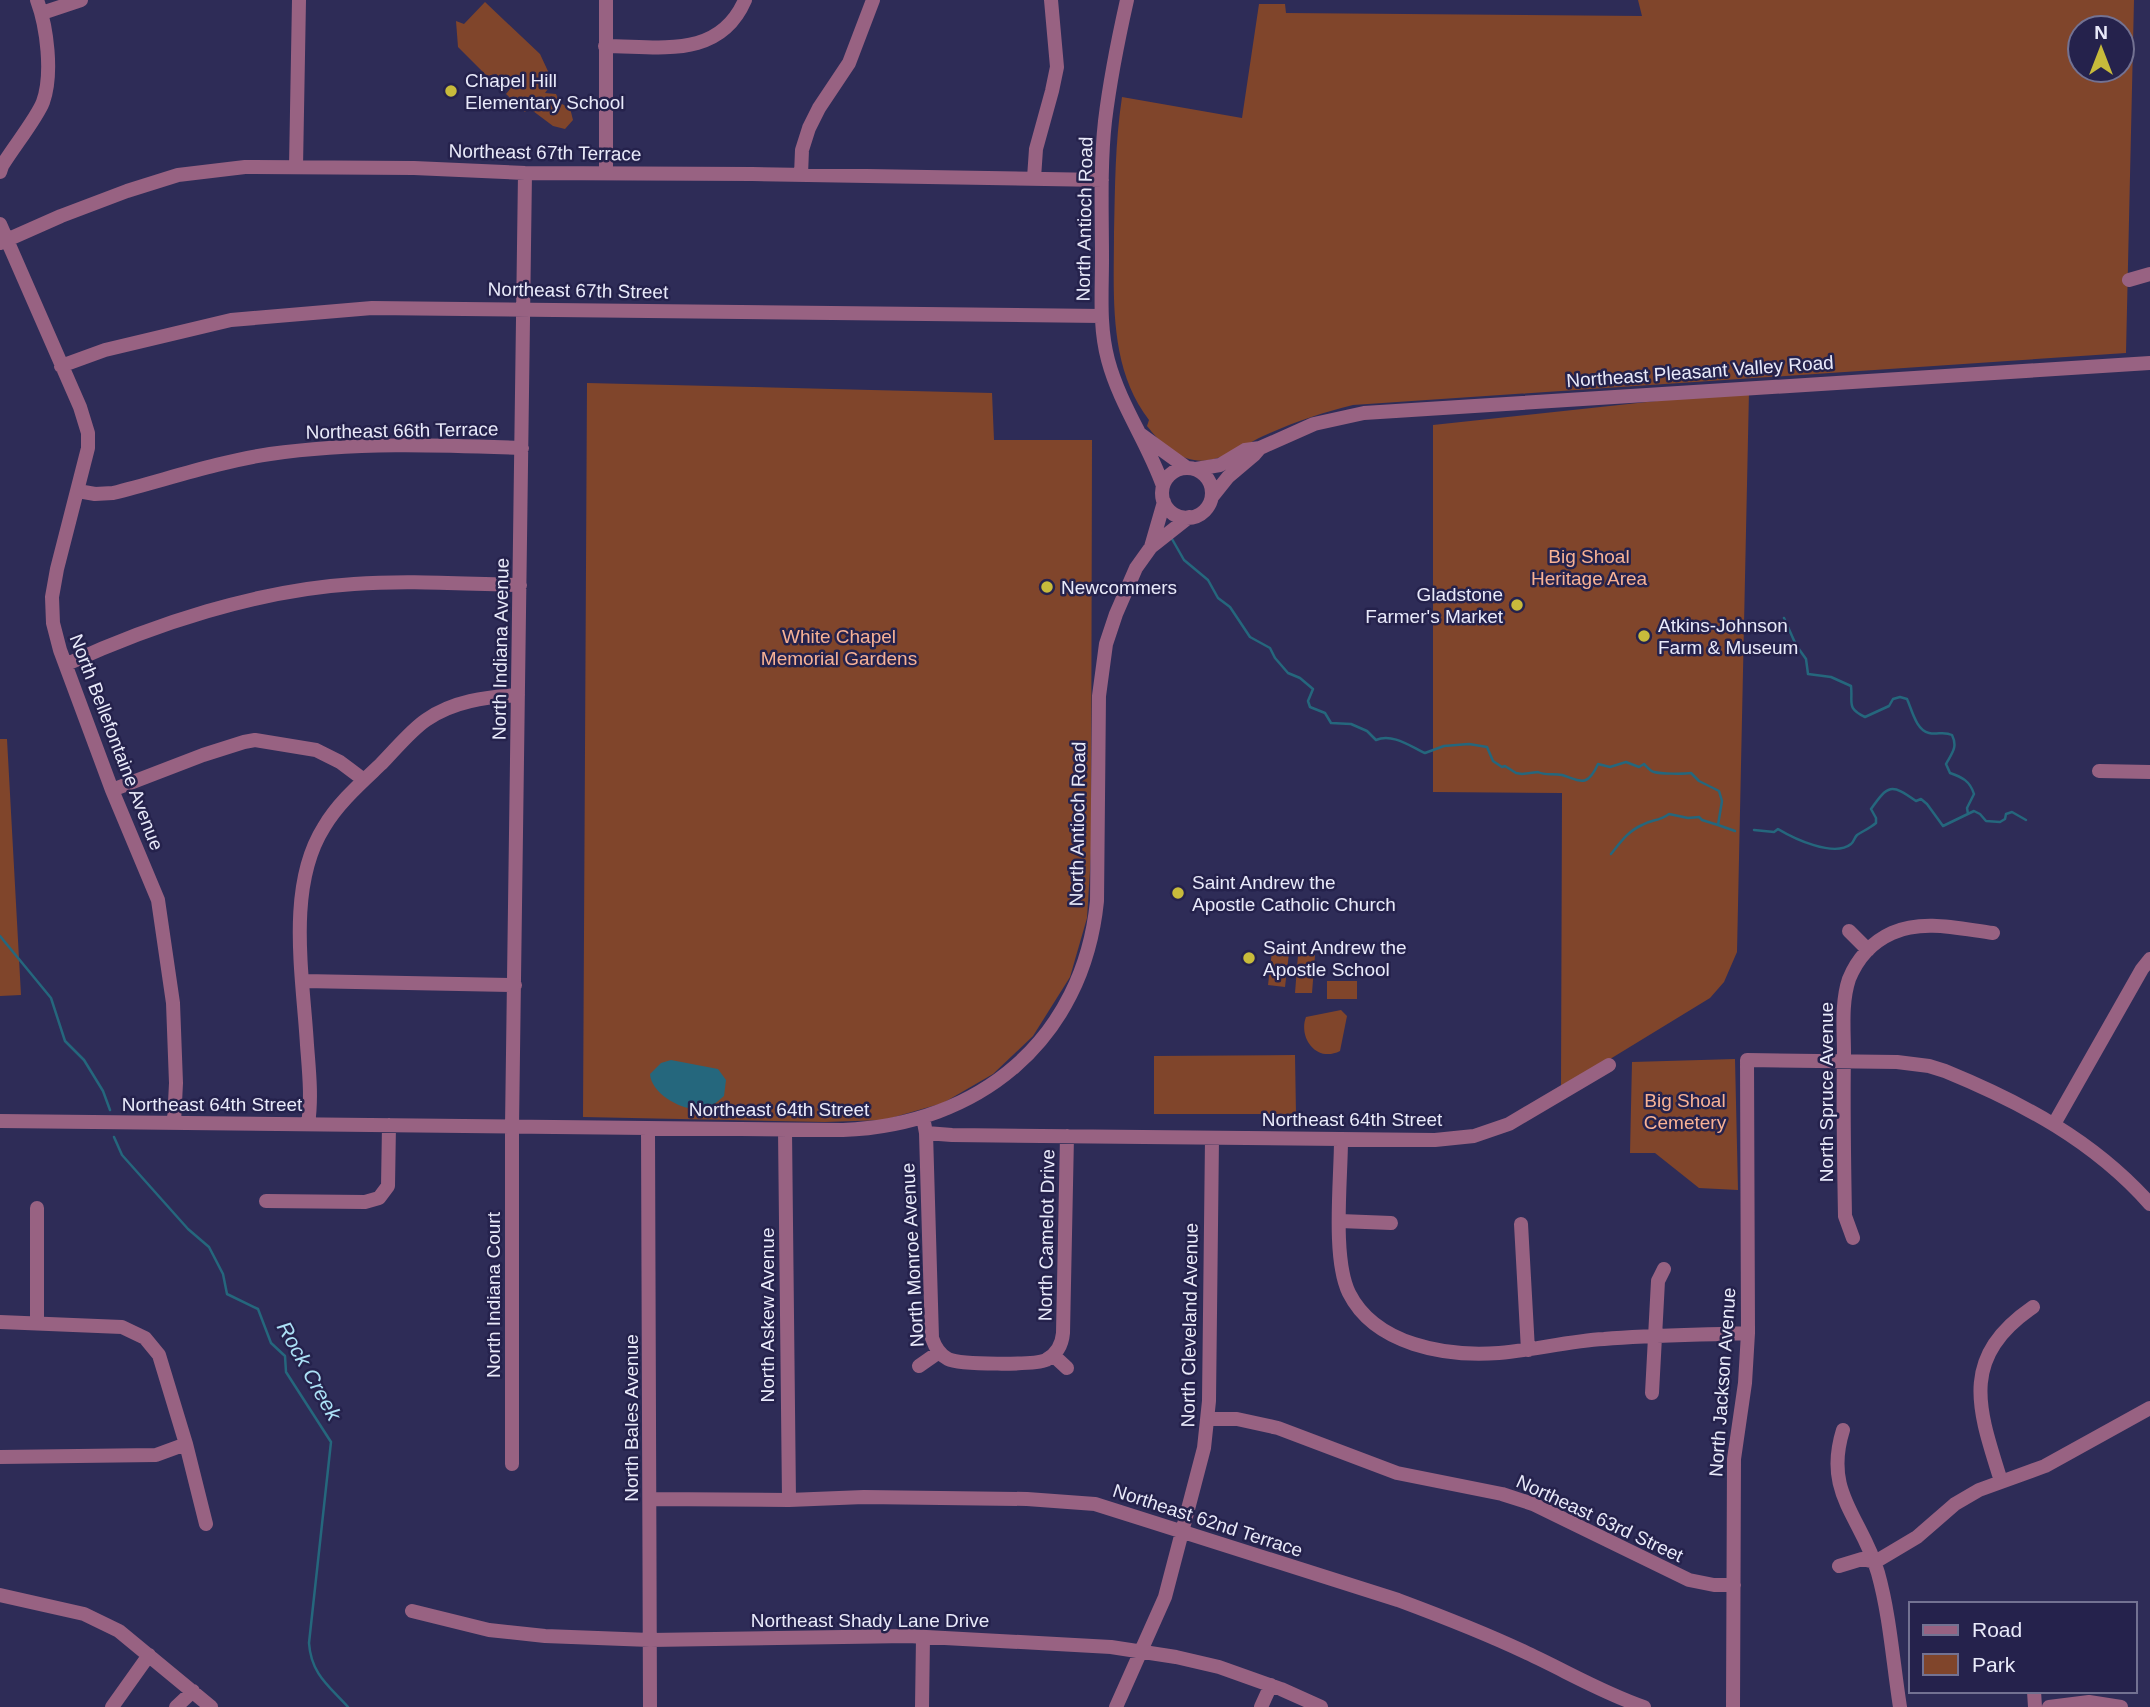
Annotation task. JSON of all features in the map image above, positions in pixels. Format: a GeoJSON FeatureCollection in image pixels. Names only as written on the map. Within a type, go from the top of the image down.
{"type":"FeatureCollection","features":[{"type":"Feature","properties":{"kind":"street"},"geometry":{"type":"LineString","coordinates":[[0,172],[43,103],[47,73],[46,37],[40,6],[81,0]]}},
{"type":"Feature","properties":{"kind":"street"},"geometry":{"type":"LineString","coordinates":[[296,167],[299,0]]}},
{"type":"Feature","properties":{"kind":"street"},"geometry":{"type":"LineString","coordinates":[[606,173],[607,0]]}},
{"type":"Feature","properties":{"kind":"street"},"geometry":{"type":"LineString","coordinates":[[605,46],[696,45],[719,35],[728,27],[745,0]]}},
{"type":"Feature","properties":{"kind":"street"},"geometry":{"type":"LineString","coordinates":[[801,174],[802,150],[810,128],[824,99],[849,62],[873,0]]}},
{"type":"Feature","properties":{"kind":"street"},"geometry":{"type":"LineString","coordinates":[[1034,178],[1036,149],[1056,66],[1051,0]]}},
{"type":"Feature","properties":{"kind":"street","name":"North Antioch Road"},"geometry":{"type":"LineString","coordinates":[[1127,0],[1109,95],[1102,180],[1101,316],[1107,356],[1117,390],[1140,433],[1144,447],[1156,465],[1163,486]]}},
{"type":"Feature","properties":{"kind":"street","name":"Northeast 67th Terrace"},"geometry":{"type":"LineString","coordinates":[[4,242],[94,203],[178,175],[245,167],[1102,180]]}},
{"type":"Feature","properties":{"kind":"street","name":"North Indiana Avenue"},"geometry":{"type":"LineString","coordinates":[[512,1126],[525,173]]}},
{"type":"Feature","properties":{"kind":"street","name":"North Bellefontaine Avenue"},"geometry":{"type":"LineString","coordinates":[[0,224],[4,242],[80,407],[88,433],[88,448],[52,597],[56,637],[112,790],[158,900],[173,1003],[177,1083],[174,1123]]}},
{"type":"Feature","properties":{"kind":"street"},"geometry":{"type":"LineString","coordinates":[[2129,280],[2150,274]]}},
{"type":"Feature","properties":{"kind":"street","name":"Northeast 67th Street"},"geometry":{"type":"LineString","coordinates":[[61,366],[105,350],[231,320],[372,308],[1101,316]]}},
{"type":"Feature","properties":{"kind":"street","name":"Northeast Pleasant Valley Road"},"geometry":{"type":"LineString","coordinates":[[1192,468],[1220,465],[1245,450],[1259,448],[1314,424],[1364,413],[2150,363]]}},
{"type":"Feature","properties":{"kind":"street","name":"North Antioch Road"},"geometry":{"type":"LineString","coordinates":[[1140,433],[1192,468]]}},
{"type":"Feature","properties":{"kind":"street","name":"Northeast 66th Terrace"},"geometry":{"type":"LineString","coordinates":[[78,491],[113,493],[227,463],[312,449],[389,445],[523,448]]}},
{"type":"Feature","properties":{"kind":"street","name":"Northeast Pleasant Valley Road"},"geometry":{"type":"LineString","coordinates":[[1212,497],[1228,477],[1254,456],[1259,448]]}},
{"type":"Feature","properties":{"kind":"street"},"geometry":{"type":"LineString","coordinates":[[1192,468],[1209,480],[1212,497],[1203,512],[1189,517],[1174,514],[1164,502],[1163,486],[1171,473],[1192,468]]}},
{"type":"Feature","properties":{"kind":"street","name":"North Antioch Road"},"geometry":{"type":"LineString","coordinates":[[1151,547],[1164,502]]}},
{"type":"Feature","properties":{"kind":"street","name":"North Antioch Road"},"geometry":{"type":"LineString","coordinates":[[923,1118],[960,1104],[989,1087],[1034,1049],[1065,1005],[1084,962],[1097,901],[1098,716],[1102,662],[1110,631],[1136,568],[1151,547],[1189,517]]}},
{"type":"Feature","properties":{"kind":"street"},"geometry":{"type":"LineString","coordinates":[[67,664],[134,635],[182,619],[285,593],[354,584],[520,585]]}},
{"type":"Feature","properties":{"kind":"street"},"geometry":{"type":"LineString","coordinates":[[308,1124],[310,1112],[301,889],[309,857],[333,813],[426,720],[465,702],[517,695]]}},
{"type":"Feature","properties":{"kind":"street"},"geometry":{"type":"LineString","coordinates":[[112,790],[203,755],[255,740],[316,750],[340,762],[364,780]]}},
{"type":"Feature","properties":{"kind":"street"},"geometry":{"type":"LineString","coordinates":[[2099,771],[2150,772]]}},
{"type":"Feature","properties":{"kind":"street","name":"North Spruce Avenue"},"geometry":{"type":"LineString","coordinates":[[1853,1238],[1844,1216],[1844,1062],[1846,990],[1859,960],[1868,950],[1893,933],[1917,926],[1993,933]]}},
{"type":"Feature","properties":{"kind":"street"},"geometry":{"type":"LineString","coordinates":[[1849,932],[1868,950]]}},
{"type":"Feature","properties":{"kind":"street"},"geometry":{"type":"LineString","coordinates":[[2054,1124],[2150,959]]}},
{"type":"Feature","properties":{"kind":"street"},"geometry":{"type":"LineString","coordinates":[[304,981],[515,985]]}},
{"type":"Feature","properties":{"kind":"street","name":"North Jackson Avenue"},"geometry":{"type":"LineString","coordinates":[[1733,1707],[1734,1459],[1745,1382],[1748,1334],[1747,1060],[1844,1062]]}},
{"type":"Feature","properties":{"kind":"street"},"geometry":{"type":"LineString","coordinates":[[1844,1062],[1913,1063],[1945,1071],[2054,1124],[2087,1144],[2127,1178],[2150,1204]]}},
{"type":"Feature","properties":{"kind":"street","name":"Northeast 64th Street"},"geometry":{"type":"LineString","coordinates":[[926,1133],[1436,1140],[1474,1136],[1509,1124],[1609,1065]]}},
{"type":"Feature","properties":{"kind":"street"},"geometry":{"type":"LineString","coordinates":[[923,1118],[926,1133]]}},
{"type":"Feature","properties":{"kind":"street","name":"Northeast 64th Street"},"geometry":{"type":"LineString","coordinates":[[0,1121],[785,1130],[866,1129],[923,1118]]}},
{"type":"Feature","properties":{"kind":"street"},"geometry":{"type":"LineString","coordinates":[[267,1201],[365,1202],[379,1198],[388,1185],[389,1125]]}},
{"type":"Feature","properties":{"kind":"street","name":"North Indiana Court"},"geometry":{"type":"LineString","coordinates":[[512,1126],[512,1464]]}},
{"type":"Feature","properties":{"kind":"street","name":"North Bales Avenue"},"geometry":{"type":"LineString","coordinates":[[649,1129],[650,1707]]}},
{"type":"Feature","properties":{"kind":"street","name":"North Askew Avenue"},"geometry":{"type":"LineString","coordinates":[[785,1130],[789,1500]]}},
{"type":"Feature","properties":{"kind":"street","name":"North Monroe Avenue"},"geometry":{"type":"LineString","coordinates":[[919,1366],[939,1352],[932,1338],[926,1133]]}},
{"type":"Feature","properties":{"kind":"street","name":"North Camelot Drive"},"geometry":{"type":"LineString","coordinates":[[1053,1355],[1060,1346],[1063,1334],[1067,1136]]}},
{"type":"Feature","properties":{"kind":"street","name":"North Cleveland Avenue"},"geometry":{"type":"LineString","coordinates":[[1116,1707],[1165,1597],[1204,1448],[1208,1419],[1212,1138]]}},
{"type":"Feature","properties":{"kind":"street"},"geometry":{"type":"LineString","coordinates":[[1341,1140],[1340,1254],[1344,1280],[1355,1304],[1373,1323],[1396,1338],[1453,1351],[1496,1353],[1602,1339],[1748,1334]]}},
{"type":"Feature","properties":{"kind":"street"},"geometry":{"type":"LineString","coordinates":[[37,1208],[37,1322]]}},
{"type":"Feature","properties":{"kind":"street"},"geometry":{"type":"LineString","coordinates":[[1340,1221],[1391,1223]]}},
{"type":"Feature","properties":{"kind":"street"},"geometry":{"type":"LineString","coordinates":[[1521,1224],[1528,1350]]}},
{"type":"Feature","properties":{"kind":"street"},"geometry":{"type":"LineString","coordinates":[[1652,1393],[1658,1281],[1664,1269]]}},
{"type":"Feature","properties":{"kind":"street"},"geometry":{"type":"LineString","coordinates":[[2001,1481],[1983,1423],[1980,1402],[1982,1374],[1988,1355],[2003,1331],[2033,1307]]}},
{"type":"Feature","properties":{"kind":"street"},"geometry":{"type":"LineString","coordinates":[[0,1322],[115,1326],[135,1331],[145,1338],[159,1355],[186,1444],[206,1524]]}},
{"type":"Feature","properties":{"kind":"street"},"geometry":{"type":"LineString","coordinates":[[939,1352],[949,1360],[962,1363],[1035,1363],[1053,1355],[1067,1368]]}},
{"type":"Feature","properties":{"kind":"street"},"geometry":{"type":"LineString","coordinates":[[1839,1566],[1862,1559],[1875,1562],[1917,1537],[1955,1504],[1979,1490],[2045,1466],[2150,1408]]}},
{"type":"Feature","properties":{"kind":"street","name":"Northeast 63rd Street"},"geometry":{"type":"LineString","coordinates":[[1208,1419],[1237,1419],[1278,1428],[1397,1473],[1502,1494],[1533,1504],[1689,1580],[1714,1585],[1734,1585]]}},
{"type":"Feature","properties":{"kind":"street"},"geometry":{"type":"LineString","coordinates":[[1843,1430],[1836,1461],[1840,1488],[1875,1562],[1883,1590],[1900,1707]]}},
{"type":"Feature","properties":{"kind":"street"},"geometry":{"type":"LineString","coordinates":[[0,1458],[156,1455],[186,1444]]}},
{"type":"Feature","properties":{"kind":"street","name":"Northeast 62nd Terrace"},"geometry":{"type":"LineString","coordinates":[[650,1499],[789,1500],[864,1497],[1027,1499],[1095,1504],[1446,1617],[1644,1707]]}},
{"type":"Feature","properties":{"kind":"street"},"geometry":{"type":"LineString","coordinates":[[0,1595],[84,1615],[119,1631],[211,1707]]}},
{"type":"Feature","properties":{"kind":"street","name":"Northeast Shady Lane Drive"},"geometry":{"type":"LineString","coordinates":[[412,1611],[510,1633],[650,1640],[923,1637],[1142,1651],[1219,1667],[1321,1707]]}},
{"type":"Feature","properties":{"kind":"street"},"geometry":{"type":"LineString","coordinates":[[922,1707],[923,1637]]}},
{"type":"Feature","properties":{"kind":"street"},"geometry":{"type":"LineString","coordinates":[[112,1707],[149,1655]]}},
{"type":"Feature","properties":{"kind":"street"},"geometry":{"type":"LineString","coordinates":[[1261,1707],[1270,1685]]}},
{"type":"Feature","properties":{"kind":"street"},"geometry":{"type":"LineString","coordinates":[[176,1707],[194,1691]]}},
{"type":"Feature","properties":{"kind":"street"},"geometry":{"type":"LineString","coordinates":[[2049,1707],[2082,1704],[2121,1707]]}},
{"type":"Feature","properties":{"kind":"green space"},"geometry":{"type":"Polygon","coordinates":[[[1638,0],[2134,0],[2134,14],[2066,14],[2066,84],[2132,84],[2126,353],[1353,405],[1300,421],[1214,459],[1204,461],[1180,456],[1168,448],[1147,426],[1149,420],[1126,377],[1116,330],[1115,198],[1122,97],[1242,118],[1259,4],[1285,4],[1286,13],[1642,16],[1638,0]]]}},
{"type":"Feature","properties":{"kind":"green space"},"geometry":{"type":"Polygon","coordinates":[[[485,2],[540,54],[553,82],[545,93],[556,94],[560,103],[570,108],[573,120],[565,129],[553,126],[529,108],[525,112],[506,94],[511,88],[496,74],[487,76],[458,47],[456,21],[464,24],[485,2]]]}},
{"type":"Feature","properties":{"kind":"green space","name":"White Chapel Memorial Gardens"},"geometry":{"type":"Polygon","coordinates":[[[587,383],[992,393],[994,440],[1092,440],[1091,854],[1087,918],[1070,977],[1033,1036],[993,1074],[943,1103],[884,1120],[825,1122],[583,1117],[587,383]]]}},
{"type":"Feature","properties":{"kind":"green space","name":"Big Shoal Heritage Area"},"geometry":{"type":"Polygon","coordinates":[[[1749,391],[1737,952],[1724,982],[1710,998],[1561,1089],[1562,793],[1433,792],[1433,425],[1749,391]]]}},
{"type":"Feature","properties":{"kind":"green space"},"geometry":{"type":"Polygon","coordinates":[[[0,739],[7,739],[21,995],[0,996],[0,739]]]}},
{"type":"Feature","properties":{"kind":"green space"},"geometry":{"type":"Polygon","coordinates":[[[1272,951],[1289,953],[1285,987],[1268,985],[1272,951]]]}},
{"type":"Feature","properties":{"kind":"green space"},"geometry":{"type":"Polygon","coordinates":[[[1298,955],[1315,955],[1312,993],[1295,993],[1298,955]]]}},
{"type":"Feature","properties":{"kind":"green space"},"geometry":{"type":"Polygon","coordinates":[[[1327,981],[1357,981],[1357,999],[1327,999],[1327,981]]]}},
{"type":"Feature","properties":{"kind":"green space"},"geometry":{"type":"Polygon","coordinates":[[[1341,1010],[1347,1016],[1340,1051],[1324,1054],[1317,1051],[1307,1040],[1304,1025],[1306,1017],[1341,1010]]]}},
{"type":"Feature","properties":{"kind":"green space"},"geometry":{"type":"Polygon","coordinates":[[[1295,1055],[1296,1114],[1154,1114],[1154,1056],[1295,1055]]]}},
{"type":"Feature","properties":{"kind":"green space","name":"Big Shoal Cemetery"},"geometry":{"type":"Polygon","coordinates":[[[1735,1059],[1738,1190],[1699,1188],[1655,1153],[1630,1153],[1632,1062],[1735,1059]]]}},
{"type":"Feature","properties":{"kind":"water"},"geometry":{"type":"Polygon","coordinates":[[[671,1060],[718,1069],[726,1080],[724,1096],[709,1107],[699,1109],[683,1107],[668,1099],[655,1088],[650,1074],[661,1063],[671,1060]]]}},
{"type":"Feature","properties":{"kind":"waterway"},"geometry":{"type":"LineString","coordinates":[[1172,539],[1184,560],[1208,580],[1218,598],[1230,607],[1250,637],[1270,648],[1288,673],[1300,678],[1313,689],[1308,701],[1310,707],[1325,713],[1331,723],[1351,724],[1367,731],[1376,740],[1395,739],[1425,753],[1444,746],[1469,744],[1487,747],[1493,761],[1522,774],[1538,772],[1583,781],[1590,777],[1598,764],[1610,767],[1626,762],[1639,767],[1644,764],[1657,773],[1691,773],[1699,781],[1719,791],[1722,801],[1718,825],[1735,831]]}},
{"type":"Feature","properties":{"kind":"waterway"},"geometry":{"type":"LineString","coordinates":[[1784,618],[1796,645],[1806,659],[1808,674],[1831,677],[1851,686],[1852,705],[1859,714],[1865,717],[1889,706],[1893,699],[1900,697],[1907,699],[1915,719],[1925,731],[1952,735],[1954,747],[1946,764],[1950,773],[1965,780],[1974,794],[1967,808],[1968,814]]}},
{"type":"Feature","properties":{"kind":"waterway"},"geometry":{"type":"LineString","coordinates":[[1754,830],[1774,832],[1778,829],[1824,848],[1844,848],[1852,843],[1857,835],[1876,823],[1871,809],[1890,789],[1901,791],[1916,801],[1921,799],[1943,826],[1974,811],[1986,821],[2000,822],[2005,819],[2006,814],[2012,812],[2026,820]]}},
{"type":"Feature","properties":{"kind":"waterway"},"geometry":{"type":"LineString","coordinates":[[1611,854],[1633,831],[1669,814],[1699,817],[1718,825]]}},
{"type":"Feature","properties":{"kind":"waterway","name":"Rock Creek"},"geometry":{"type":"LineString","coordinates":[[0,936],[51,998],[65,1041],[84,1060],[103,1091],[110,1110]]}},
{"type":"Feature","properties":{"kind":"waterway","name":"Rock Creek"},"geometry":{"type":"LineString","coordinates":[[114,1137],[122,1155],[188,1229],[209,1247],[223,1274],[227,1294],[258,1309],[271,1343],[285,1356],[286,1372],[331,1442],[309,1643],[317,1671],[348,1707]]}},
{"type":"Feature","properties":{"kind":"place","name":"Chapel Hill Elementary School"},"geometry":{"type":"Point","coordinates":[451,91]}},
{"type":"Feature","properties":{"kind":"place","name":"Newcommers"},"geometry":{"type":"Point","coordinates":[1047,587]}},
{"type":"Feature","properties":{"kind":"place","name":"Gladstone Farmer's Market"},"geometry":{"type":"Point","coordinates":[1517,605]}},
{"type":"Feature","properties":{"kind":"place","name":"Atkins-Johnson Farm & Museum"},"geometry":{"type":"Point","coordinates":[1644,636]}},
{"type":"Feature","properties":{"kind":"place","name":"Saint Andrew the Apostle Catholic Church"},"geometry":{"type":"Point","coordinates":[1178,893]}},
{"type":"Feature","properties":{"kind":"place","name":"Saint Andrew the Apostle School"},"geometry":{"type":"Point","coordinates":[1249,958]}}]}
